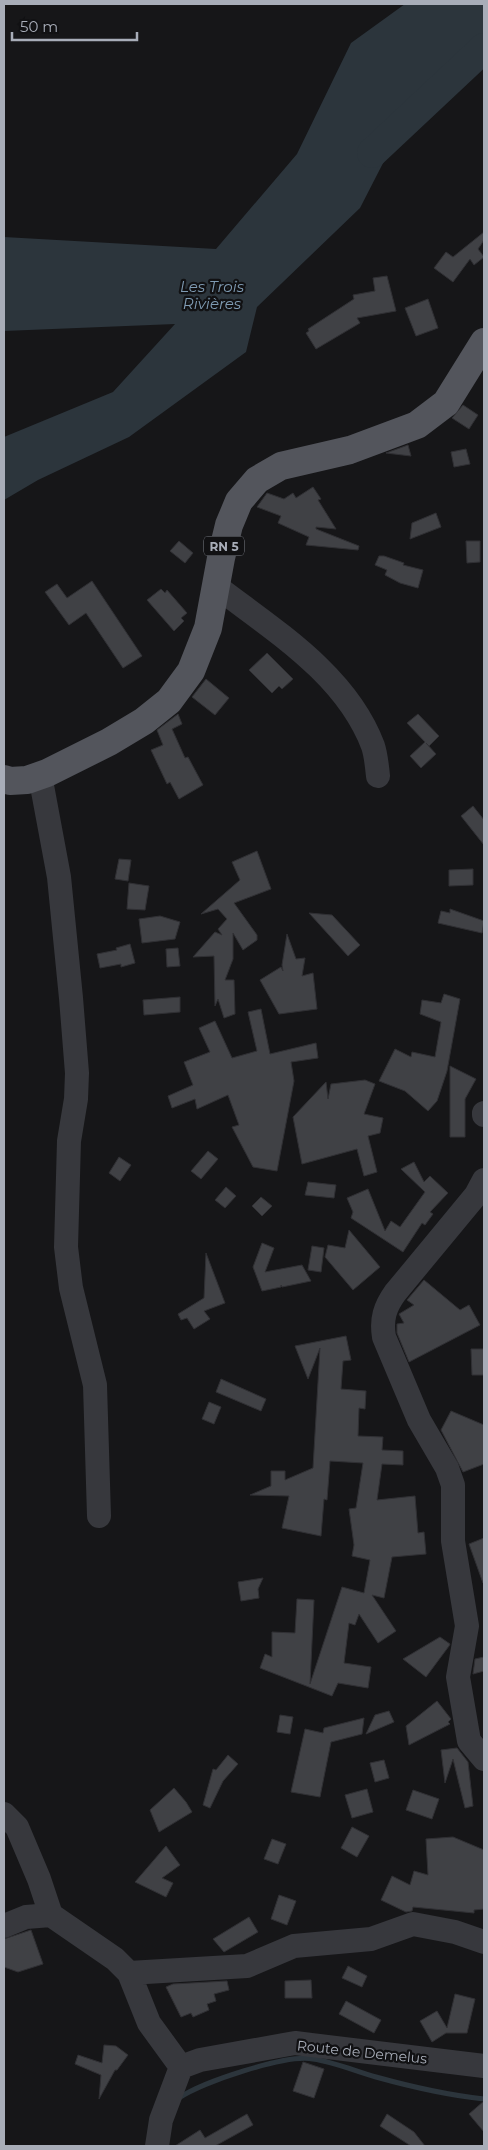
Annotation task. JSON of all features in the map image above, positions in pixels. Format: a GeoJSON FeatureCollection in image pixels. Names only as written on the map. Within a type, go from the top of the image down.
{"type":"FeatureCollection","features":[{"type":"Feature","properties":{"kind":"main road","name":"RN 5"},"geometry":{"type":"LineString","coordinates":[[4,779],[10,781],[27,780],[40,775],[109,742],[144,721],[169,701],[191,671],[208,628],[230,525],[239,501],[257,480],[281,466],[350,450],[417,426],[446,403],[484,342]]}},
{"type":"Feature","properties":{"kind":"street"},"geometry":{"type":"LineString","coordinates":[[216,586],[306,656],[339,689],[364,726],[374,748],[378,776]]}},
{"type":"Feature","properties":{"kind":"street"},"geometry":{"type":"LineString","coordinates":[[40,775],[59,878],[77,1073],[76,1099],[69,1141],[66,1247],[72,1288],[95,1384],[99,1516]]}},
{"type":"Feature","properties":{"kind":"street"},"geometry":{"type":"LineString","coordinates":[[484,1180],[476,1195],[395,1293],[389,1302],[382,1325],[384,1337],[419,1420],[447,1468],[453,1485],[453,1541],[476,1628],[458,1677],[469,1741],[484,1759]]}},
{"type":"Feature","properties":{"kind":"street"},"geometry":{"type":"LineString","coordinates":[[4,1814],[17,1827],[39,1879],[51,1915],[115,1959],[129,1973],[149,2023],[182,2067],[161,2120],[157,2146]]}},
{"type":"Feature","properties":{"kind":"street"},"geometry":{"type":"LineString","coordinates":[[4,1926],[26,1917],[51,1915]]}},
{"type":"Feature","properties":{"kind":"street"},"geometry":{"type":"LineString","coordinates":[[129,1973],[247,1966],[294,1946],[371,1939],[413,1924],[455,1932],[484,1942]]}},
{"type":"Feature","properties":{"kind":"street","name":"Route de Demelus"},"geometry":{"type":"LineString","coordinates":[[182,2067],[200,2060],[295,2043],[484,2066]]}},
{"type":"Feature","properties":{"kind":"water","name":"Les Trois Rivières"},"geometry":{"type":"Polygon","coordinates":[[[405,4],[484,4],[484,66],[419,93],[360,208],[257,307],[246,352],[129,437],[38,480],[4,500],[4,437],[113,392],[175,324],[4,331],[4,237],[216,249],[297,154],[351,43],[405,4]]]}},
{"type":"Feature","properties":{"kind":"building"},"geometry":{"type":"Polygon","coordinates":[[[484,232],[484,240],[478,249],[484,257],[474,265],[470,259],[453,282],[434,268],[446,252],[453,257],[484,232]]]}},
{"type":"Feature","properties":{"kind":"building"},"geometry":{"type":"Polygon","coordinates":[[[387,276],[396,311],[357,318],[360,323],[316,349],[306,333],[309,331],[308,329],[354,299],[353,295],[375,291],[373,278],[387,276]]]}},
{"type":"Feature","properties":{"kind":"building"},"geometry":{"type":"Polygon","coordinates":[[[428,299],[438,328],[416,336],[405,308],[428,299]]]}},
{"type":"Feature","properties":{"kind":"building"},"geometry":{"type":"Polygon","coordinates":[[[463,405],[478,415],[469,429],[452,418],[463,405]]]}},
{"type":"Feature","properties":{"kind":"building"},"geometry":{"type":"Polygon","coordinates":[[[408,445],[411,456],[386,453],[408,445]]]}},
{"type":"Feature","properties":{"kind":"building"},"geometry":{"type":"Polygon","coordinates":[[[466,449],[470,464],[454,467],[451,452],[466,449]]]}},
{"type":"Feature","properties":{"kind":"building"},"geometry":{"type":"Polygon","coordinates":[[[313,487],[321,499],[318,500],[336,529],[316,527],[316,529],[359,546],[358,550],[306,545],[309,537],[278,523],[281,516],[257,507],[267,493],[284,499],[293,493],[296,498],[313,487]]]}},
{"type":"Feature","properties":{"kind":"building"},"geometry":{"type":"Polygon","coordinates":[[[436,513],[441,527],[410,539],[412,523],[436,513]]]}},
{"type":"Feature","properties":{"kind":"building"},"geometry":{"type":"Polygon","coordinates":[[[179,541],[193,553],[185,563],[170,551],[179,541]]]}},
{"type":"Feature","properties":{"kind":"building"},"geometry":{"type":"Polygon","coordinates":[[[466,541],[480,541],[480,562],[467,563],[466,541]]]}},
{"type":"Feature","properties":{"kind":"building"},"geometry":{"type":"Polygon","coordinates":[[[379,556],[384,556],[404,563],[403,565],[423,570],[418,588],[400,583],[385,575],[387,570],[375,565],[379,556]]]}},
{"type":"Feature","properties":{"kind":"building"},"geometry":{"type":"Polygon","coordinates":[[[92,581],[142,656],[123,668],[86,613],[69,625],[45,592],[57,584],[67,598],[92,581]]]}},
{"type":"Feature","properties":{"kind":"building"},"geometry":{"type":"Polygon","coordinates":[[[161,589],[165,593],[167,590],[187,613],[181,618],[184,621],[174,631],[147,600],[161,589]]]}},
{"type":"Feature","properties":{"kind":"building"},"geometry":{"type":"Polygon","coordinates":[[[267,653],[293,679],[282,689],[279,686],[272,693],[249,670],[267,653]]]}},
{"type":"Feature","properties":{"kind":"building"},"geometry":{"type":"Polygon","coordinates":[[[206,679],[229,698],[215,715],[192,697],[206,679]]]}},
{"type":"Feature","properties":{"kind":"building"},"geometry":{"type":"Polygon","coordinates":[[[178,714],[182,724],[172,729],[185,758],[188,757],[203,785],[179,799],[170,782],[167,784],[151,750],[163,745],[157,730],[178,714]]]}},
{"type":"Feature","properties":{"kind":"building"},"geometry":{"type":"Polygon","coordinates":[[[418,714],[439,736],[429,746],[426,743],[436,754],[421,768],[410,756],[425,742],[407,723],[418,714]]]}},
{"type":"Feature","properties":{"kind":"building"},"geometry":{"type":"Polygon","coordinates":[[[473,806],[484,820],[484,845],[461,816],[473,806]]]}},
{"type":"Feature","properties":{"kind":"building"},"geometry":{"type":"Polygon","coordinates":[[[257,851],[271,889],[234,903],[257,935],[257,940],[243,950],[233,933],[233,959],[225,980],[234,980],[235,1014],[224,1018],[218,999],[215,1006],[214,956],[193,957],[215,932],[222,935],[218,929],[227,919],[218,909],[201,914],[240,880],[232,862],[257,851]]]}},
{"type":"Feature","properties":{"kind":"building"},"geometry":{"type":"Polygon","coordinates":[[[119,859],[131,860],[128,881],[115,879],[119,859]]]}},
{"type":"Feature","properties":{"kind":"building"},"geometry":{"type":"Polygon","coordinates":[[[473,869],[473,885],[449,886],[449,870],[473,869]]]}},
{"type":"Feature","properties":{"kind":"building"},"geometry":{"type":"Polygon","coordinates":[[[129,883],[149,886],[145,910],[127,909],[129,883]]]}},
{"type":"Feature","properties":{"kind":"building"},"geometry":{"type":"Polygon","coordinates":[[[450,909],[484,921],[482,933],[438,923],[441,911],[450,913],[450,909]]]}},
{"type":"Feature","properties":{"kind":"building"},"geometry":{"type":"Polygon","coordinates":[[[309,913],[332,915],[360,945],[348,956],[309,913]]]}},
{"type":"Feature","properties":{"kind":"building"},"geometry":{"type":"Polygon","coordinates":[[[160,916],[180,922],[175,939],[142,943],[139,919],[160,916]]]}},
{"type":"Feature","properties":{"kind":"building"},"geometry":{"type":"Polygon","coordinates":[[[287,934],[296,959],[305,958],[302,976],[313,973],[317,1009],[279,1014],[260,980],[281,967],[283,971],[282,965],[287,934]]]}},
{"type":"Feature","properties":{"kind":"building"},"geometry":{"type":"Polygon","coordinates":[[[130,944],[135,963],[121,967],[121,964],[100,968],[97,954],[117,950],[116,948],[130,944]]]}},
{"type":"Feature","properties":{"kind":"building"},"geometry":{"type":"Polygon","coordinates":[[[178,948],[180,966],[167,967],[166,949],[178,948]]]}},
{"type":"Feature","properties":{"kind":"building"},"geometry":{"type":"Polygon","coordinates":[[[444,994],[460,999],[447,1071],[437,1101],[428,1111],[405,1091],[379,1081],[395,1049],[411,1057],[412,1052],[435,1057],[441,1022],[420,1014],[422,1000],[441,1003],[444,994]]]}},
{"type":"Feature","properties":{"kind":"building"},"geometry":{"type":"Polygon","coordinates":[[[180,997],[180,1012],[144,1015],[143,1000],[180,997]]]}},
{"type":"Feature","properties":{"kind":"building"},"geometry":{"type":"Polygon","coordinates":[[[261,1009],[270,1054],[316,1043],[318,1058],[291,1062],[294,1081],[277,1171],[253,1167],[232,1127],[239,1125],[228,1095],[197,1109],[195,1099],[172,1108],[168,1096],[193,1085],[184,1062],[210,1052],[199,1028],[215,1021],[232,1058],[257,1051],[248,1012],[261,1009]]]}},
{"type":"Feature","properties":{"kind":"building"},"geometry":{"type":"Polygon","coordinates":[[[450,1066],[476,1079],[465,1099],[465,1137],[450,1137],[450,1066]]]}},
{"type":"Feature","properties":{"kind":"building"},"geometry":{"type":"Polygon","coordinates":[[[365,1080],[375,1084],[364,1114],[383,1118],[380,1133],[368,1136],[377,1172],[364,1176],[357,1149],[302,1164],[293,1117],[326,1082],[328,1099],[331,1084],[365,1080]]]}},
{"type":"Feature","properties":{"kind":"building"},"geometry":{"type":"Polygon","coordinates":[[[208,1151],[218,1159],[201,1179],[191,1171],[208,1151]]]}},
{"type":"Feature","properties":{"kind":"building"},"geometry":{"type":"Polygon","coordinates":[[[119,1157],[131,1165],[120,1181],[109,1173],[119,1157]]]}},
{"type":"Feature","properties":{"kind":"building"},"geometry":{"type":"Polygon","coordinates":[[[414,1162],[424,1182],[430,1176],[448,1193],[430,1212],[433,1214],[425,1225],[422,1223],[403,1252],[351,1218],[353,1212],[347,1198],[368,1189],[385,1231],[391,1221],[400,1227],[425,1192],[401,1169],[414,1162]]]}},
{"type":"Feature","properties":{"kind":"building"},"geometry":{"type":"Polygon","coordinates":[[[308,1182],[336,1185],[334,1198],[305,1195],[308,1182]]]}},
{"type":"Feature","properties":{"kind":"building"},"geometry":{"type":"Polygon","coordinates":[[[226,1187],[236,1196],[225,1208],[215,1200],[226,1187]]]}},
{"type":"Feature","properties":{"kind":"building"},"geometry":{"type":"Polygon","coordinates":[[[261,1197],[272,1206],[262,1216],[252,1206],[261,1197]]]}},
{"type":"Feature","properties":{"kind":"building"},"geometry":{"type":"Polygon","coordinates":[[[349,1230],[380,1267],[353,1290],[325,1257],[328,1245],[345,1248],[349,1230]]]}},
{"type":"Feature","properties":{"kind":"building"},"geometry":{"type":"Polygon","coordinates":[[[262,1243],[274,1248],[265,1272],[302,1265],[311,1281],[282,1287],[281,1285],[281,1287],[262,1291],[253,1267],[262,1243]]]}},
{"type":"Feature","properties":{"kind":"building"},"geometry":{"type":"Polygon","coordinates":[[[312,1246],[324,1248],[321,1272],[308,1270],[312,1246]]]}},
{"type":"Feature","properties":{"kind":"building"},"geometry":{"type":"Polygon","coordinates":[[[206,1253],[225,1303],[204,1311],[210,1319],[194,1329],[187,1318],[181,1320],[178,1314],[204,1298],[206,1253]]]}},
{"type":"Feature","properties":{"kind":"building"},"geometry":{"type":"Polygon","coordinates":[[[424,1280],[460,1310],[469,1305],[480,1325],[409,1362],[397,1333],[397,1324],[404,1323],[399,1314],[414,1305],[407,1300],[424,1280]]]}},
{"type":"Feature","properties":{"kind":"building"},"geometry":{"type":"Polygon","coordinates":[[[346,1336],[351,1360],[343,1361],[341,1389],[366,1391],[365,1409],[359,1408],[358,1436],[383,1437],[382,1450],[403,1451],[403,1465],[382,1464],[377,1500],[415,1496],[418,1533],[424,1532],[426,1554],[392,1557],[384,1598],[372,1595],[396,1631],[378,1643],[359,1614],[355,1625],[349,1623],[344,1663],[371,1667],[368,1688],[338,1683],[332,1696],[260,1668],[265,1654],[272,1657],[272,1632],[295,1633],[297,1599],[314,1600],[310,1684],[342,1587],[364,1593],[370,1560],[352,1556],[354,1545],[349,1509],[356,1508],[363,1463],[330,1461],[327,1500],[324,1499],[321,1536],[282,1528],[289,1496],[250,1495],[271,1486],[271,1471],[285,1471],[285,1480],[313,1468],[320,1348],[308,1379],[295,1346],[346,1336]]]}},
{"type":"Feature","properties":{"kind":"building"},"geometry":{"type":"Polygon","coordinates":[[[471,1349],[484,1349],[484,1375],[472,1375],[471,1349]]]}},
{"type":"Feature","properties":{"kind":"building"},"geometry":{"type":"Polygon","coordinates":[[[221,1379],[266,1399],[261,1411],[216,1392],[221,1379]]]}},
{"type":"Feature","properties":{"kind":"building"},"geometry":{"type":"Polygon","coordinates":[[[209,1402],[221,1407],[214,1424],[202,1419],[209,1402]]]}},
{"type":"Feature","properties":{"kind":"building"},"geometry":{"type":"Polygon","coordinates":[[[451,1411],[484,1425],[484,1464],[463,1472],[441,1430],[451,1411]]]}},
{"type":"Feature","properties":{"kind":"building"},"geometry":{"type":"Polygon","coordinates":[[[484,1538],[484,1583],[483,1583],[469,1544],[484,1538]]]}},
{"type":"Feature","properties":{"kind":"building"},"geometry":{"type":"Polygon","coordinates":[[[263,1578],[258,1589],[259,1598],[241,1601],[238,1582],[263,1578]]]}},
{"type":"Feature","properties":{"kind":"building"},"geometry":{"type":"Polygon","coordinates":[[[440,1637],[450,1644],[426,1677],[403,1659],[440,1637]]]}},
{"type":"Feature","properties":{"kind":"building"},"geometry":{"type":"Polygon","coordinates":[[[484,1657],[484,1671],[473,1674],[475,1659],[484,1657]]]}},
{"type":"Feature","properties":{"kind":"building"},"geometry":{"type":"Polygon","coordinates":[[[437,1701],[451,1719],[448,1722],[450,1724],[409,1745],[406,1726],[437,1701]]]}},
{"type":"Feature","properties":{"kind":"building"},"geometry":{"type":"Polygon","coordinates":[[[389,1711],[394,1722],[366,1734],[375,1715],[389,1711]]]}},
{"type":"Feature","properties":{"kind":"building"},"geometry":{"type":"Polygon","coordinates":[[[280,1715],[293,1717],[290,1734],[277,1732],[280,1715]]]}},
{"type":"Feature","properties":{"kind":"building"},"geometry":{"type":"Polygon","coordinates":[[[364,1718],[362,1734],[331,1742],[320,1797],[291,1792],[305,1729],[323,1733],[324,1728],[364,1718]]]}},
{"type":"Feature","properties":{"kind":"building"},"geometry":{"type":"Polygon","coordinates":[[[457,1748],[468,1762],[473,1806],[465,1808],[453,1759],[445,1783],[441,1750],[457,1748]]]}},
{"type":"Feature","properties":{"kind":"building"},"geometry":{"type":"Polygon","coordinates":[[[228,1755],[238,1764],[223,1781],[210,1808],[203,1805],[213,1769],[216,1770],[228,1755]]]}},
{"type":"Feature","properties":{"kind":"building"},"geometry":{"type":"Polygon","coordinates":[[[384,1760],[389,1778],[375,1782],[370,1763],[384,1760]]]}},
{"type":"Feature","properties":{"kind":"building"},"geometry":{"type":"Polygon","coordinates":[[[174,1788],[192,1812],[159,1832],[150,1810],[174,1788]]]}},
{"type":"Feature","properties":{"kind":"building"},"geometry":{"type":"Polygon","coordinates":[[[367,1789],[373,1812],[352,1818],[345,1795],[367,1789]]]}},
{"type":"Feature","properties":{"kind":"building"},"geometry":{"type":"Polygon","coordinates":[[[413,1790],[439,1799],[432,1819],[406,1810],[413,1790]]]}},
{"type":"Feature","properties":{"kind":"building"},"geometry":{"type":"Polygon","coordinates":[[[352,1827],[369,1836],[357,1857],[341,1848],[352,1827]]]}},
{"type":"Feature","properties":{"kind":"building"},"geometry":{"type":"Polygon","coordinates":[[[453,1837],[484,1850],[484,1909],[474,1910],[474,1913],[413,1907],[412,1911],[406,1912],[381,1900],[392,1876],[410,1885],[414,1871],[428,1875],[426,1839],[453,1837]]]}},
{"type":"Feature","properties":{"kind":"building"},"geometry":{"type":"Polygon","coordinates":[[[272,1839],[286,1844],[278,1864],[264,1859],[272,1839]]]}},
{"type":"Feature","properties":{"kind":"building"},"geometry":{"type":"Polygon","coordinates":[[[166,1846],[180,1865],[162,1878],[173,1883],[166,1897],[135,1882],[166,1846]]]}},
{"type":"Feature","properties":{"kind":"building"},"geometry":{"type":"Polygon","coordinates":[[[279,1895],[296,1901],[287,1925],[271,1919],[279,1895]]]}},
{"type":"Feature","properties":{"kind":"building"},"geometry":{"type":"Polygon","coordinates":[[[249,1917],[258,1932],[224,1952],[213,1939],[249,1917]]]}},
{"type":"Feature","properties":{"kind":"building"},"geometry":{"type":"Polygon","coordinates":[[[31,1930],[43,1964],[18,1972],[4,1967],[4,1939],[31,1930]]]}},
{"type":"Feature","properties":{"kind":"building"},"geometry":{"type":"Polygon","coordinates":[[[348,1966],[367,1976],[362,1987],[342,1978],[348,1966]]]}},
{"type":"Feature","properties":{"kind":"building"},"geometry":{"type":"Polygon","coordinates":[[[311,1980],[312,1998],[285,1998],[285,1981],[311,1980]]]}},
{"type":"Feature","properties":{"kind":"building"},"geometry":{"type":"Polygon","coordinates":[[[227,1981],[229,1990],[214,1994],[216,2001],[207,2004],[209,2010],[193,2017],[191,2013],[181,2017],[166,1987],[173,1984],[227,1981]]]}},
{"type":"Feature","properties":{"kind":"building"},"geometry":{"type":"Polygon","coordinates":[[[455,1994],[475,1999],[467,2033],[446,2033],[432,2042],[420,2021],[437,2011],[447,2028],[455,1994]]]}},
{"type":"Feature","properties":{"kind":"building"},"geometry":{"type":"Polygon","coordinates":[[[346,2001],[381,2020],[374,2033],[339,2014],[346,2001]]]}},
{"type":"Feature","properties":{"kind":"building"},"geometry":{"type":"Polygon","coordinates":[[[104,2045],[116,2046],[128,2055],[117,2070],[115,2070],[99,2099],[101,2075],[75,2064],[78,2055],[102,2063],[104,2045]]]}},
{"type":"Feature","properties":{"kind":"building"},"geometry":{"type":"Polygon","coordinates":[[[303,2062],[324,2069],[314,2098],[293,2091],[303,2062]]]}},
{"type":"Feature","properties":{"kind":"building"},"geometry":{"type":"Polygon","coordinates":[[[484,2101],[484,2132],[469,2114],[484,2101]]]}},
{"type":"Feature","properties":{"kind":"building"},"geometry":{"type":"Polygon","coordinates":[[[247,2114],[253,2125],[215,2146],[175,2146],[200,2130],[205,2138],[247,2114]]]}},
{"type":"Feature","properties":{"kind":"building"},"geometry":{"type":"Polygon","coordinates":[[[387,2114],[414,2132],[425,2146],[411,2146],[380,2126],[387,2114]]]}},
{"type":"Feature","properties":{"kind":"waterway","name":"Les Trois Rivières"},"geometry":{"type":"LineString","coordinates":[[372,153],[484,48]]}},
{"type":"Feature","properties":{"kind":"waterway"},"geometry":{"type":"LineString","coordinates":[[179,2098],[224,2077],[265,2065],[284,2061],[313,2059],[403,2084],[484,2099]]}}]}
